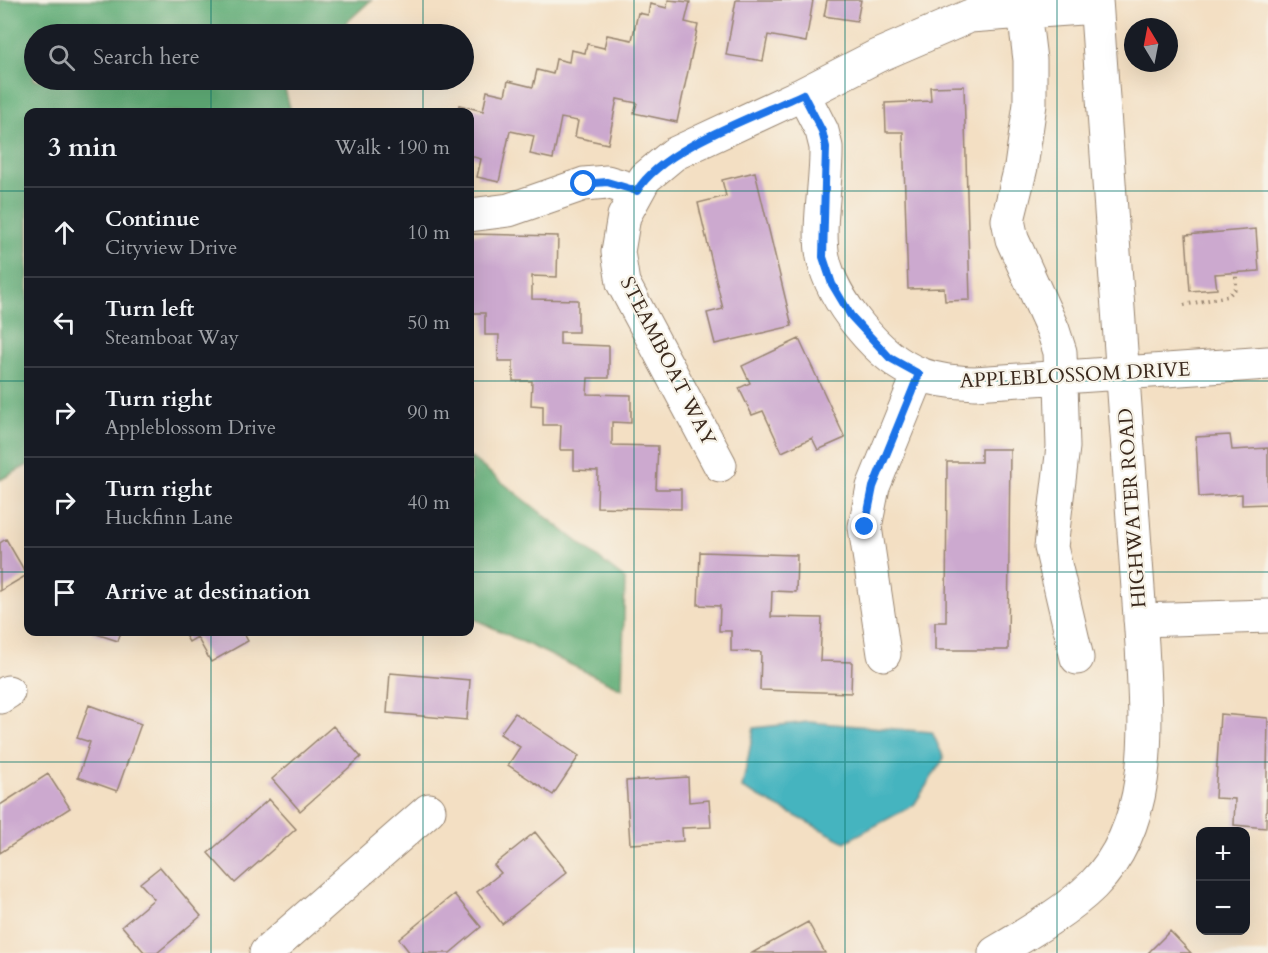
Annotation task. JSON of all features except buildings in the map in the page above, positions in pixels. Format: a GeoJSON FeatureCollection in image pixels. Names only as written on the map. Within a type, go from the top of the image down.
{"type":"FeatureCollection","features":[{"type":"Feature","properties":{"kind":"street","name":"STEAMBOAT WAY"},"geometry":{"type":"LineString","coordinates":[[720,465],[624,283],[618,252],[624,216],[645,178],[674,154],[803,94],[877,56],[970,16],[1096,3]]}},
{"type":"Feature","properties":{"kind":"street","name":"HIGHWATER ROAD"},"geometry":{"type":"LineString","coordinates":[[995,953],[1092,886],[1106,870],[1125,836],[1140,787],[1146,729],[1140,620],[1096,3]]}},
{"type":"Feature","properties":{"kind":"street"},"geometry":{"type":"LineString","coordinates":[[1024,11],[1030,60],[1030,104],[1021,167],[1008,219],[1012,239],[1053,330],[1060,352],[1063,376],[1063,447],[1051,547],[1077,658]]}},
{"type":"Feature","properties":{"kind":"street","name":"APPLEBLOSSOM DRIVE"},"geometry":{"type":"LineString","coordinates":[[803,94],[822,131],[826,147],[823,257],[832,284],[851,316],[890,358],[919,374],[945,381],[975,383],[1268,363]]}},
{"type":"Feature","properties":{"kind":"street"},"geometry":{"type":"LineString","coordinates":[[474,214],[509,210],[584,184],[607,182],[637,191]]}},
{"type":"Feature","properties":{"kind":"street"},"geometry":{"type":"LineString","coordinates":[[884,654],[865,527],[873,487],[919,374]]}},
{"type":"Feature","properties":{"kind":"street"},"geometry":{"type":"LineString","coordinates":[[1140,620],[1268,616]]}},
{"type":"Feature","properties":{"kind":"street"},"geometry":{"type":"LineString","coordinates":[[267,953],[429,810]]}},
{"type":"Feature","properties":{"kind":"path"},"geometry":{"type":"LineString","coordinates":[[1184,305],[1228,296],[1236,288],[1236,273]]}},
{"type":"Feature","properties":{"kind":"green space"},"geometry":{"type":"Polygon","coordinates":[[[0,0],[371,0],[345,24],[24,24],[24,90],[285,90],[290,108],[24,108],[24,467],[0,480],[0,0]]]}},
{"type":"Feature","properties":{"kind":"green space"},"geometry":{"type":"Polygon","coordinates":[[[474,460],[625,579],[622,689],[474,619],[474,460]]]}},
{"type":"Feature","properties":{"kind":"water"},"geometry":{"type":"Polygon","coordinates":[[[808,722],[932,732],[944,758],[914,805],[845,842],[742,788],[754,728],[808,722]]]}},
{"type":"Feature","properties":{"kind":"route"},"geometry":{"type":"LineString","coordinates":[[584,184],[607,182],[637,191],[645,178],[674,154],[803,94],[822,131],[826,147],[827,177],[822,231],[823,257],[832,284],[851,316],[890,358],[919,374],[873,487],[865,527]]}}]}
